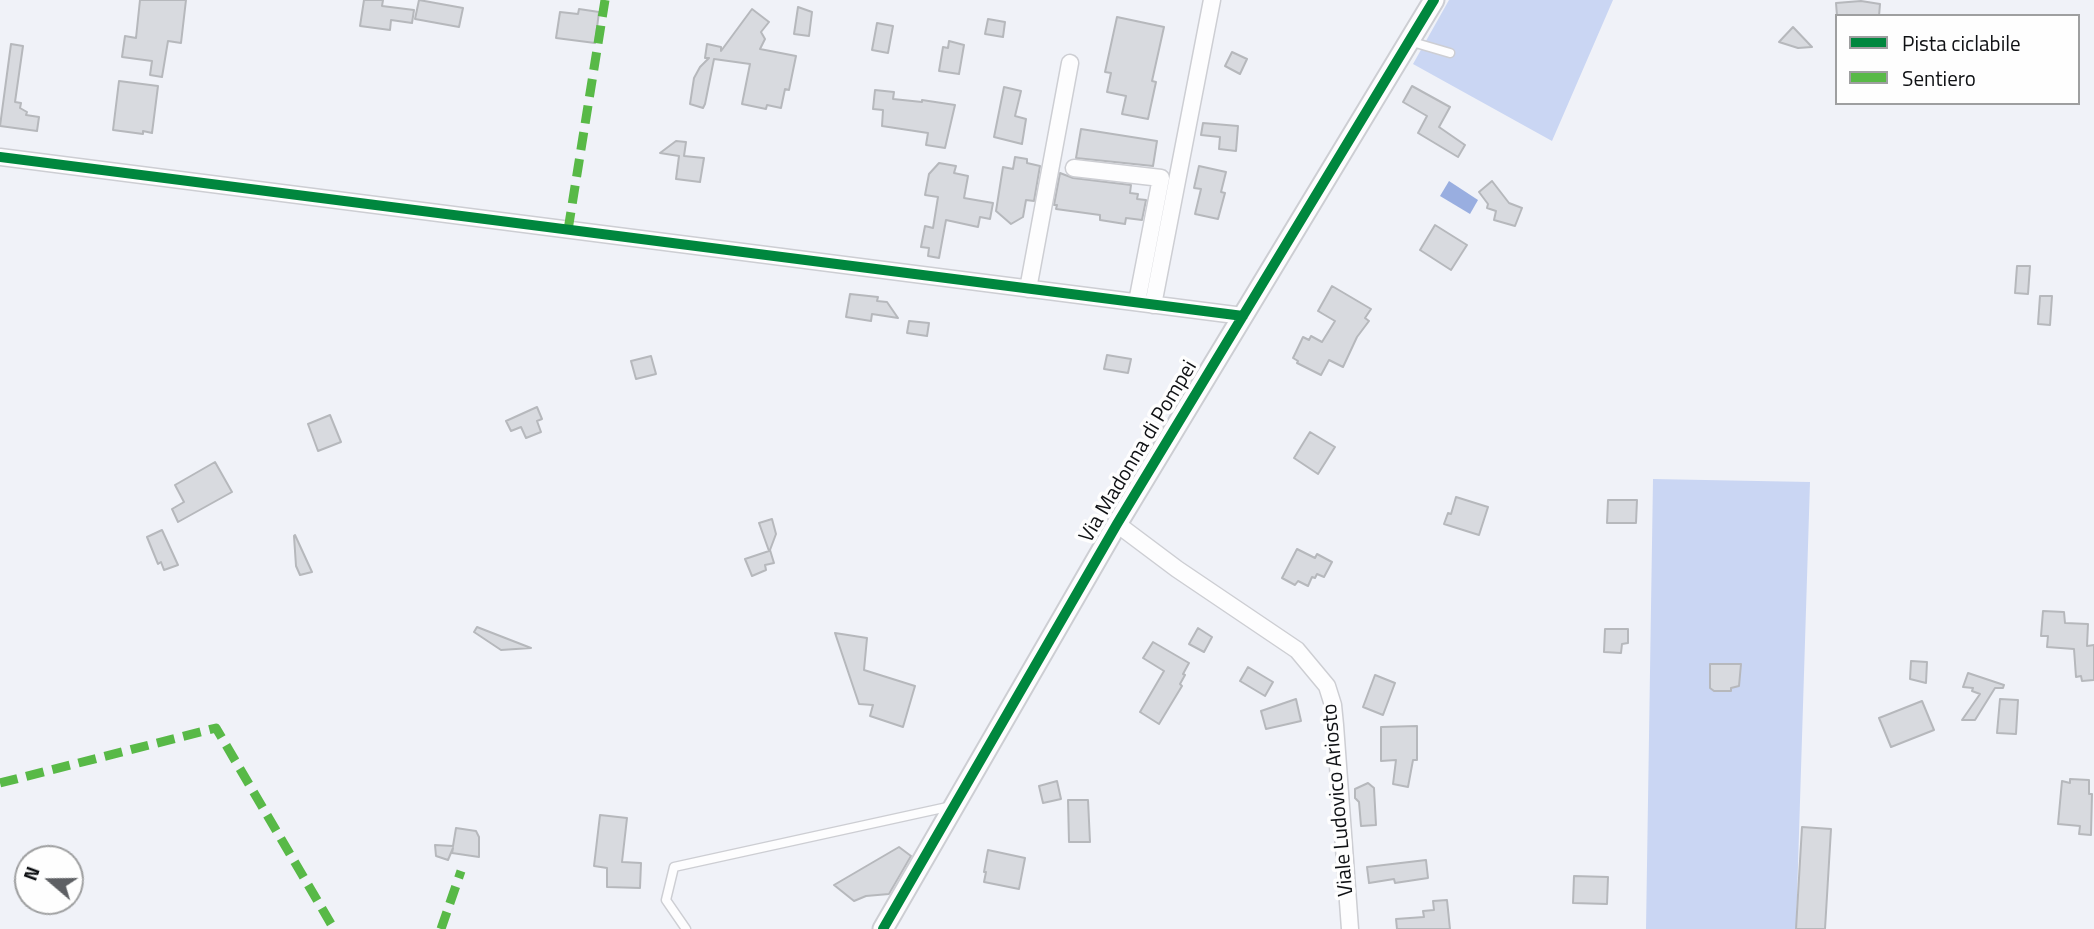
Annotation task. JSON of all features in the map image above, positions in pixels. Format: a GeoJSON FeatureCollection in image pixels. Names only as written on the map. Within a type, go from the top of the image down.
{"type":"FeatureCollection","features":[{"type":"Feature","properties":{"kind":"street"},"geometry":{"type":"LineString","coordinates":[[1145,303],[1212,0]]}},
{"type":"Feature","properties":{"kind":"street","name":"Via Madonna di Pompei"},"geometry":{"type":"LineString","coordinates":[[883,929],[1117,524],[1434,0]]}},
{"type":"Feature","properties":{"kind":"street"},"geometry":{"type":"LineString","coordinates":[[1028,289],[1070,63]]}},
{"type":"Feature","properties":{"kind":"street"},"geometry":{"type":"LineString","coordinates":[[0,157],[1243,316]]}},
{"type":"Feature","properties":{"kind":"street"},"geometry":{"type":"LineString","coordinates":[[1074,168],[1161,178],[1145,303]]}},
{"type":"Feature","properties":{"kind":"street","name":"Viale Ludovico Ariosto"},"geometry":{"type":"LineString","coordinates":[[1117,524],[1177,569],[1297,650],[1327,687],[1333,705],[1335,725],[1350,929]]}},
{"type":"Feature","properties":{"kind":"lane"},"geometry":{"type":"LineString","coordinates":[[1409,41],[1450,53]]}},
{"type":"Feature","properties":{"kind":"lane"},"geometry":{"type":"LineString","coordinates":[[686,929],[666,900],[674,867],[955,806]]}},
{"type":"Feature","properties":{"kind":"shaded area"},"geometry":{"type":"Polygon","coordinates":[[[1449,0],[1613,0],[1552,141],[1413,64],[1449,0]]]}},
{"type":"Feature","properties":{"kind":"shaded area"},"geometry":{"type":"Polygon","coordinates":[[[1653,479],[1810,482],[1796,929],[1646,929],[1653,479]]]}},
{"type":"Feature","properties":{"kind":"water"},"geometry":{"type":"Polygon","coordinates":[[[1449,181],[1478,200],[1470,214],[1440,196],[1449,181]]]}},
{"type":"Feature","properties":{"kind":"building"},"geometry":{"type":"Polygon","coordinates":[[[140,0],[186,0],[181,43],[168,41],[162,77],[150,75],[152,61],[122,57],[125,36],[136,38],[140,0]]]}},
{"type":"Feature","properties":{"kind":"building"},"geometry":{"type":"Polygon","coordinates":[[[364,0],[383,0],[382,6],[414,10],[412,23],[391,20],[390,30],[360,26],[364,0]]]}},
{"type":"Feature","properties":{"kind":"building"},"geometry":{"type":"Polygon","coordinates":[[[419,0],[463,8],[459,27],[415,19],[419,0]]]}},
{"type":"Feature","properties":{"kind":"building"},"geometry":{"type":"Polygon","coordinates":[[[1861,1],[1880,4],[1879,14],[1837,14],[1836,3],[1861,1]]]}},
{"type":"Feature","properties":{"kind":"building"},"geometry":{"type":"Polygon","coordinates":[[[798,7],[812,12],[809,36],[794,34],[798,7]]]}},
{"type":"Feature","properties":{"kind":"building"},"geometry":{"type":"Polygon","coordinates":[[[579,9],[599,12],[595,43],[556,38],[560,12],[578,14],[579,9]]]}},
{"type":"Feature","properties":{"kind":"building"},"geometry":{"type":"Polygon","coordinates":[[[752,9],[769,22],[761,32],[765,39],[760,49],[796,56],[789,90],[785,89],[781,108],[767,105],[766,109],[742,104],[750,64],[714,59],[703,108],[690,104],[694,78],[709,58],[705,58],[707,44],[721,47],[721,51],[752,9]]]}},
{"type":"Feature","properties":{"kind":"building"},"geometry":{"type":"Polygon","coordinates":[[[1117,17],[1164,27],[1152,81],[1156,82],[1148,119],[1122,114],[1126,96],[1107,92],[1111,73],[1105,72],[1117,17]]]}},
{"type":"Feature","properties":{"kind":"building"},"geometry":{"type":"Polygon","coordinates":[[[988,19],[1005,22],[1003,37],[985,34],[988,19]]]}},
{"type":"Feature","properties":{"kind":"building"},"geometry":{"type":"Polygon","coordinates":[[[877,23],[893,26],[888,53],[872,50],[877,23]]]}},
{"type":"Feature","properties":{"kind":"building"},"geometry":{"type":"Polygon","coordinates":[[[1793,27],[1812,47],[1798,48],[1779,42],[1793,27]]]}},
{"type":"Feature","properties":{"kind":"building"},"geometry":{"type":"Polygon","coordinates":[[[949,41],[964,45],[959,74],[939,71],[943,47],[948,48],[949,41]]]}},
{"type":"Feature","properties":{"kind":"building"},"geometry":{"type":"Polygon","coordinates":[[[11,44],[23,46],[15,102],[21,103],[20,108],[27,112],[26,115],[39,117],[37,131],[0,126],[11,44]]]}},
{"type":"Feature","properties":{"kind":"building"},"geometry":{"type":"Polygon","coordinates":[[[1232,52],[1247,59],[1240,74],[1225,66],[1232,52]]]}},
{"type":"Feature","properties":{"kind":"building"},"geometry":{"type":"Polygon","coordinates":[[[119,81],[158,86],[152,133],[113,130],[119,81]]]}},
{"type":"Feature","properties":{"kind":"building"},"geometry":{"type":"Polygon","coordinates":[[[1412,86],[1450,107],[1439,127],[1465,145],[1458,157],[1418,133],[1427,116],[1403,102],[1412,86]]]}},
{"type":"Feature","properties":{"kind":"building"},"geometry":{"type":"Polygon","coordinates":[[[1004,87],[1021,91],[1015,116],[1026,119],[1022,144],[994,137],[1004,87]]]}},
{"type":"Feature","properties":{"kind":"building"},"geometry":{"type":"Polygon","coordinates":[[[875,90],[894,92],[893,99],[955,105],[945,148],[926,145],[928,133],[882,126],[883,110],[873,109],[875,90]]]}},
{"type":"Feature","properties":{"kind":"building"},"geometry":{"type":"Polygon","coordinates":[[[1203,123],[1238,126],[1236,151],[1219,149],[1220,137],[1201,135],[1203,123]]]}},
{"type":"Feature","properties":{"kind":"building"},"geometry":{"type":"Polygon","coordinates":[[[1081,129],[1157,141],[1153,166],[1076,158],[1081,129]]]}},
{"type":"Feature","properties":{"kind":"building"},"geometry":{"type":"Polygon","coordinates":[[[676,141],[686,142],[684,156],[704,158],[700,182],[676,179],[679,156],[660,153],[676,141]]]}},
{"type":"Feature","properties":{"kind":"building"},"geometry":{"type":"Polygon","coordinates":[[[1015,157],[1027,159],[1027,163],[1040,166],[1034,201],[1026,200],[1023,217],[1011,224],[996,211],[1003,167],[1013,169],[1015,157]]]}},
{"type":"Feature","properties":{"kind":"building"},"geometry":{"type":"Polygon","coordinates":[[[939,163],[956,166],[954,173],[968,176],[964,198],[993,203],[990,219],[980,217],[978,227],[946,220],[939,258],[928,256],[929,248],[921,247],[925,226],[933,228],[938,197],[925,195],[929,174],[939,163]]]}},
{"type":"Feature","properties":{"kind":"building"},"geometry":{"type":"Polygon","coordinates":[[[1199,166],[1226,172],[1221,192],[1225,193],[1218,219],[1195,214],[1201,189],[1194,188],[1199,166]]]}},
{"type":"Feature","properties":{"kind":"building"},"geometry":{"type":"Polygon","coordinates":[[[1060,173],[1073,178],[1131,185],[1130,193],[1138,194],[1137,199],[1146,200],[1142,220],[1126,218],[1125,224],[1100,220],[1100,215],[1056,209],[1057,205],[1054,205],[1060,173]]]}},
{"type":"Feature","properties":{"kind":"building"},"geometry":{"type":"Polygon","coordinates":[[[1492,181],[1509,203],[1522,208],[1515,226],[1494,220],[1496,211],[1487,208],[1488,204],[1479,192],[1492,181]]]}},
{"type":"Feature","properties":{"kind":"building"},"geometry":{"type":"Polygon","coordinates":[[[1435,225],[1467,245],[1451,270],[1420,250],[1435,225]]]}},
{"type":"Feature","properties":{"kind":"building"},"geometry":{"type":"Polygon","coordinates":[[[2017,266],[2030,266],[2028,294],[2015,293],[2017,266]]]}},
{"type":"Feature","properties":{"kind":"building"},"geometry":{"type":"Polygon","coordinates":[[[1332,286],[1371,309],[1365,318],[1369,321],[1357,337],[1343,367],[1329,360],[1321,375],[1297,363],[1293,358],[1303,337],[1309,340],[1311,336],[1322,342],[1335,321],[1318,311],[1332,286]]]}},
{"type":"Feature","properties":{"kind":"building"},"geometry":{"type":"Polygon","coordinates":[[[850,294],[878,297],[877,301],[887,302],[898,318],[872,314],[871,321],[846,317],[850,294]]]}},
{"type":"Feature","properties":{"kind":"building"},"geometry":{"type":"Polygon","coordinates":[[[2040,296],[2052,296],[2050,325],[2038,324],[2040,296]]]}},
{"type":"Feature","properties":{"kind":"building"},"geometry":{"type":"Polygon","coordinates":[[[909,321],[929,323],[927,336],[907,333],[909,321]]]}},
{"type":"Feature","properties":{"kind":"building"},"geometry":{"type":"Polygon","coordinates":[[[1107,355],[1131,359],[1128,373],[1104,369],[1107,355]]]}},
{"type":"Feature","properties":{"kind":"building"},"geometry":{"type":"Polygon","coordinates":[[[651,356],[656,374],[636,379],[631,361],[651,356]]]}},
{"type":"Feature","properties":{"kind":"building"},"geometry":{"type":"Polygon","coordinates":[[[537,407],[542,419],[537,421],[541,432],[526,438],[521,427],[511,431],[506,421],[537,407]]]}},
{"type":"Feature","properties":{"kind":"building"},"geometry":{"type":"Polygon","coordinates":[[[330,415],[341,442],[318,451],[308,424],[330,415]]]}},
{"type":"Feature","properties":{"kind":"building"},"geometry":{"type":"Polygon","coordinates":[[[1310,432],[1335,447],[1318,474],[1294,458],[1310,432]]]}},
{"type":"Feature","properties":{"kind":"building"},"geometry":{"type":"Polygon","coordinates":[[[215,462],[232,492],[178,522],[172,509],[184,502],[175,485],[215,462]]]}},
{"type":"Feature","properties":{"kind":"building"},"geometry":{"type":"Polygon","coordinates":[[[1456,497],[1488,507],[1479,535],[1444,524],[1448,513],[1451,514],[1456,497]]]}},
{"type":"Feature","properties":{"kind":"building"},"geometry":{"type":"Polygon","coordinates":[[[1608,500],[1637,500],[1636,523],[1607,523],[1608,500]]]}},
{"type":"Feature","properties":{"kind":"building"},"geometry":{"type":"Polygon","coordinates":[[[772,519],[776,534],[770,550],[774,563],[765,565],[766,570],[752,576],[745,559],[769,551],[759,523],[772,519]]]}},
{"type":"Feature","properties":{"kind":"building"},"geometry":{"type":"Polygon","coordinates":[[[162,530],[178,565],[164,570],[161,562],[158,564],[147,537],[162,530]]]}},
{"type":"Feature","properties":{"kind":"building"},"geometry":{"type":"Polygon","coordinates":[[[295,535],[312,572],[300,575],[296,566],[295,535]]]}},
{"type":"Feature","properties":{"kind":"building"},"geometry":{"type":"Polygon","coordinates":[[[1297,549],[1315,558],[1317,554],[1332,562],[1324,577],[1317,574],[1315,578],[1312,577],[1308,586],[1298,581],[1295,585],[1282,578],[1297,549]]]}},
{"type":"Feature","properties":{"kind":"building"},"geometry":{"type":"Polygon","coordinates":[[[2043,611],[2064,612],[2065,623],[2088,624],[2087,646],[2094,645],[2094,680],[2082,681],[2081,676],[2076,677],[2074,649],[2047,647],[2048,636],[2041,636],[2043,611]]]}},
{"type":"Feature","properties":{"kind":"building"},"geometry":{"type":"Polygon","coordinates":[[[477,627],[531,648],[501,650],[474,632],[477,627]]]}},
{"type":"Feature","properties":{"kind":"building"},"geometry":{"type":"Polygon","coordinates":[[[1198,628],[1212,637],[1204,652],[1189,644],[1198,628]]]}},
{"type":"Feature","properties":{"kind":"building"},"geometry":{"type":"Polygon","coordinates":[[[1605,629],[1628,629],[1628,643],[1622,644],[1621,653],[1604,652],[1605,629]]]}},
{"type":"Feature","properties":{"kind":"building"},"geometry":{"type":"Polygon","coordinates":[[[835,633],[867,638],[864,670],[915,686],[903,727],[870,716],[873,705],[859,704],[835,633]]]}},
{"type":"Feature","properties":{"kind":"building"},"geometry":{"type":"Polygon","coordinates":[[[1153,642],[1189,663],[1183,674],[1185,675],[1180,684],[1182,686],[1159,724],[1140,712],[1164,671],[1143,658],[1153,642]]]}},
{"type":"Feature","properties":{"kind":"building"},"geometry":{"type":"Polygon","coordinates":[[[1911,661],[1927,662],[1926,683],[1910,679],[1911,661]]]}},
{"type":"Feature","properties":{"kind":"building"},"geometry":{"type":"Polygon","coordinates":[[[1710,664],[1741,664],[1739,686],[1731,688],[1731,691],[1714,691],[1710,688],[1710,664]]]}},
{"type":"Feature","properties":{"kind":"building"},"geometry":{"type":"Polygon","coordinates":[[[1248,667],[1273,682],[1265,696],[1240,681],[1248,667]]]}},
{"type":"Feature","properties":{"kind":"building"},"geometry":{"type":"Polygon","coordinates":[[[1968,673],[2004,685],[2003,688],[1995,688],[1975,720],[1962,720],[1980,694],[1972,691],[1973,688],[1963,687],[1968,673]]]}},
{"type":"Feature","properties":{"kind":"building"},"geometry":{"type":"Polygon","coordinates":[[[1375,675],[1395,683],[1383,715],[1363,707],[1375,675]]]}},
{"type":"Feature","properties":{"kind":"building"},"geometry":{"type":"Polygon","coordinates":[[[1296,699],[1301,721],[1266,729],[1261,711],[1296,699]]]}},
{"type":"Feature","properties":{"kind":"building"},"geometry":{"type":"Polygon","coordinates":[[[2000,699],[2018,700],[2016,734],[1997,733],[2000,699]]]}},
{"type":"Feature","properties":{"kind":"building"},"geometry":{"type":"Polygon","coordinates":[[[1922,701],[1934,730],[1891,747],[1879,718],[1922,701]]]}},
{"type":"Feature","properties":{"kind":"building"},"geometry":{"type":"Polygon","coordinates":[[[1417,726],[1417,760],[1413,760],[1408,787],[1393,784],[1396,760],[1381,761],[1381,727],[1417,726]]]}},
{"type":"Feature","properties":{"kind":"building"},"geometry":{"type":"Polygon","coordinates":[[[2070,779],[2089,780],[2089,794],[2092,794],[2091,835],[2079,834],[2080,826],[2058,824],[2062,781],[2070,783],[2070,779]]]}},
{"type":"Feature","properties":{"kind":"building"},"geometry":{"type":"Polygon","coordinates":[[[1057,781],[1061,799],[1043,803],[1039,786],[1057,781]]]}},
{"type":"Feature","properties":{"kind":"building"},"geometry":{"type":"Polygon","coordinates":[[[1368,783],[1374,788],[1376,825],[1361,826],[1355,789],[1368,783]]]}},
{"type":"Feature","properties":{"kind":"building"},"geometry":{"type":"Polygon","coordinates":[[[1068,800],[1088,800],[1090,842],[1069,842],[1068,800]]]}},
{"type":"Feature","properties":{"kind":"building"},"geometry":{"type":"Polygon","coordinates":[[[600,815],[627,818],[622,862],[641,863],[640,888],[607,887],[607,868],[594,866],[600,815]]]}},
{"type":"Feature","properties":{"kind":"building"},"geometry":{"type":"Polygon","coordinates":[[[1802,827],[1831,829],[1825,929],[1796,929],[1802,827]]]}},
{"type":"Feature","properties":{"kind":"building"},"geometry":{"type":"Polygon","coordinates":[[[456,828],[476,831],[479,837],[479,857],[452,853],[453,848],[448,860],[436,856],[435,845],[453,846],[456,828]]]}},
{"type":"Feature","properties":{"kind":"building"},"geometry":{"type":"Polygon","coordinates":[[[899,847],[911,856],[889,894],[866,896],[854,901],[834,885],[899,847]]]}},
{"type":"Feature","properties":{"kind":"building"},"geometry":{"type":"Polygon","coordinates":[[[988,850],[1025,858],[1019,889],[984,882],[988,850]]]}},
{"type":"Feature","properties":{"kind":"building"},"geometry":{"type":"Polygon","coordinates":[[[1426,860],[1428,878],[1395,883],[1394,879],[1369,883],[1367,867],[1426,860]]]}},
{"type":"Feature","properties":{"kind":"building"},"geometry":{"type":"Polygon","coordinates":[[[1574,876],[1608,877],[1607,904],[1573,903],[1574,876]]]}},
{"type":"Feature","properties":{"kind":"building"},"geometry":{"type":"Polygon","coordinates":[[[1447,900],[1450,929],[1397,929],[1396,919],[1424,917],[1423,911],[1434,910],[1433,901],[1447,900]]]}},
{"type":"Feature","properties":{"kind":"marked path"},"geometry":{"type":"LineString","coordinates":[[568,230],[605,0]]}},
{"type":"Feature","properties":{"kind":"marked path"},"geometry":{"type":"LineString","coordinates":[[0,783],[216,728],[334,929]]}},
{"type":"Feature","properties":{"kind":"marked path"},"geometry":{"type":"LineString","coordinates":[[441,929],[461,871]]}},
{"type":"Feature","properties":{"kind":"cycle path"},"geometry":{"type":"LineString","coordinates":[[883,929],[1117,524],[1434,0]]}},
{"type":"Feature","properties":{"kind":"cycle path"},"geometry":{"type":"LineString","coordinates":[[0,157],[1243,316]]}}]}
